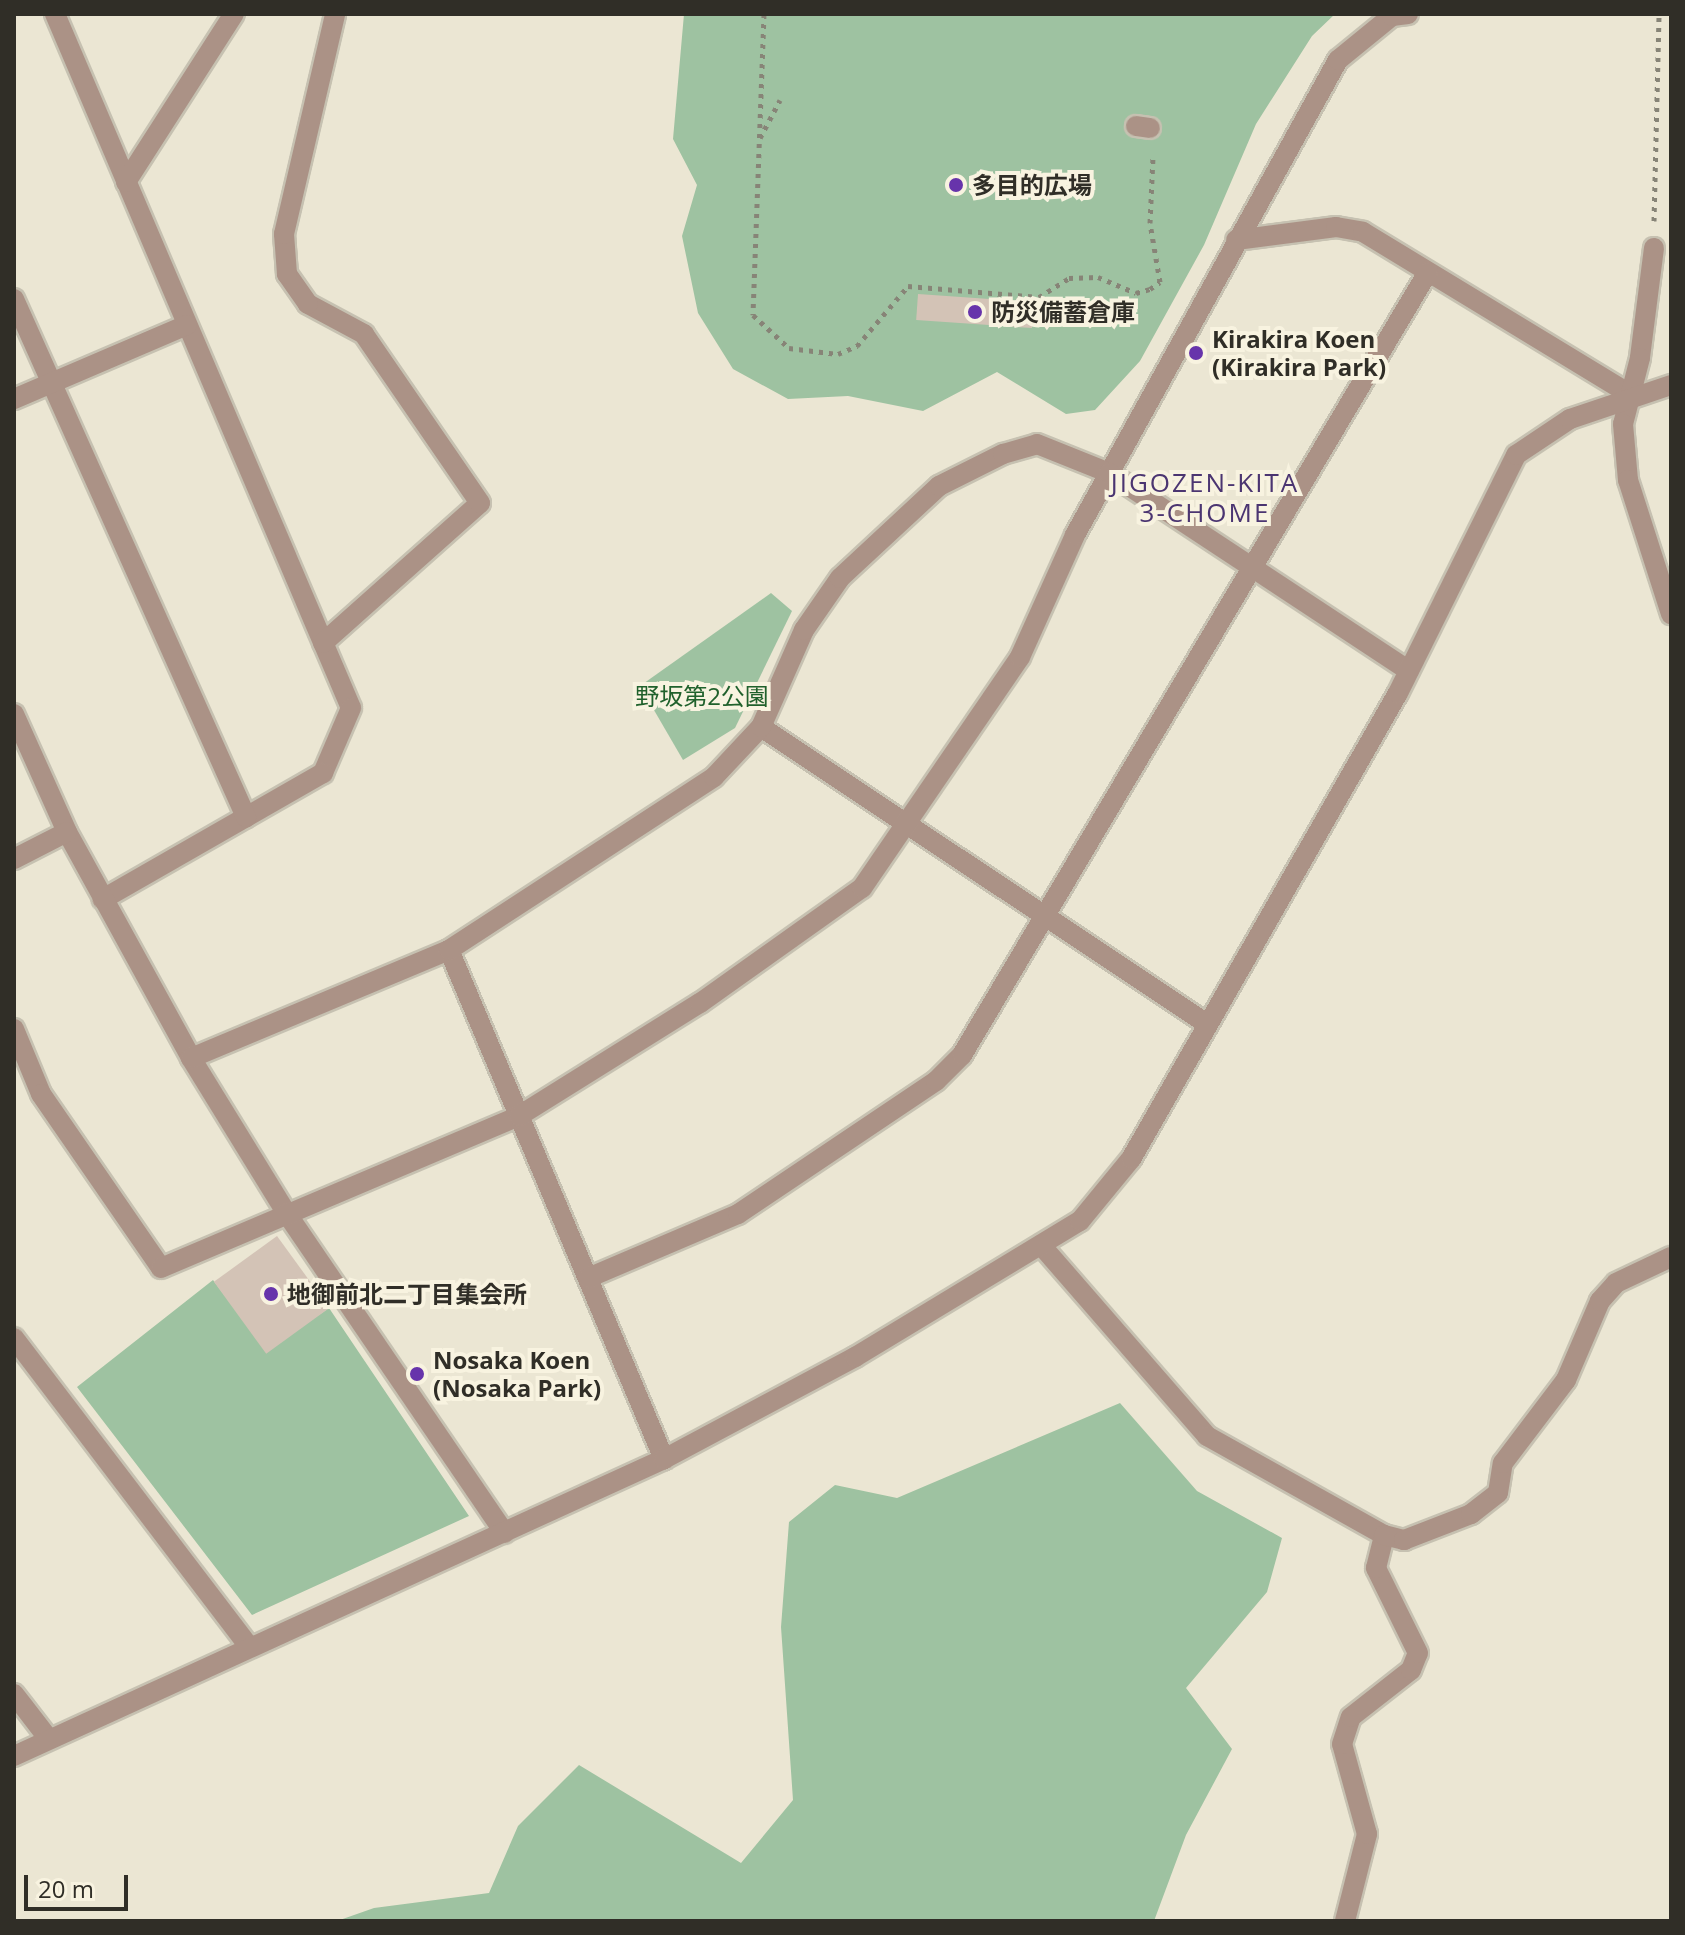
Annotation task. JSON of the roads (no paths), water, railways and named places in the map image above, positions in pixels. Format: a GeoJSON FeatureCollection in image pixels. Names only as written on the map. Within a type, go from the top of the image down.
{"type":"FeatureCollection","features":[{"type":"Feature","properties":{"kind":"street"},"geometry":{"type":"LineString","coordinates":[[55,14],[351,708],[342,742],[323,773],[103,899]]}},
{"type":"Feature","properties":{"kind":"street"},"geometry":{"type":"LineString","coordinates":[[126,182],[234,14]]}},
{"type":"Feature","properties":{"kind":"street"},"geometry":{"type":"LineString","coordinates":[[323,643],[480,503],[364,334],[308,304],[287,274],[284,234],[335,14]]}},
{"type":"Feature","properties":{"kind":"street"},"geometry":{"type":"LineString","coordinates":[[14,1029],[41,1094],[161,1268],[519,1116],[700,1003],[862,888],[908,826],[1020,657],[1109,473],[1338,60],[1392,16],[1408,14]]}},
{"type":"Feature","properties":{"kind":"street"},"geometry":{"type":"LineString","coordinates":[[1236,240],[1336,227],[1363,232],[1631,395]]}},
{"type":"Feature","properties":{"kind":"street"},"geometry":{"type":"LineString","coordinates":[[1654,248],[1631,395],[1623,424],[1628,480],[1671,614]]}},
{"type":"Feature","properties":{"kind":"street"},"geometry":{"type":"LineString","coordinates":[[588,1278],[738,1214],[936,1081],[962,1055],[1428,272]]}},
{"type":"Feature","properties":{"kind":"street"},"geometry":{"type":"LineString","coordinates":[[14,299],[49,384],[246,817]]}},
{"type":"Feature","properties":{"kind":"street"},"geometry":{"type":"LineString","coordinates":[[14,399],[187,325]]}},
{"type":"Feature","properties":{"kind":"street"},"geometry":{"type":"LineString","coordinates":[[14,1756],[664,1459],[1080,1221],[1131,1159],[1409,671],[1516,455],[1570,419],[1631,395],[1668,392]]}},
{"type":"Feature","properties":{"kind":"street"},"geometry":{"type":"LineString","coordinates":[[191,1058],[449,950],[714,777],[761,727],[804,630],[840,578],[939,486],[1037,444],[1109,473],[1409,671]]}},
{"type":"Feature","properties":{"kind":"street"},"geometry":{"type":"LineString","coordinates":[[14,714],[67,832],[191,1058],[287,1214],[505,1533]]}},
{"type":"Feature","properties":{"kind":"street"},"geometry":{"type":"LineString","coordinates":[[761,727],[1207,1024]]}},
{"type":"Feature","properties":{"kind":"street"},"geometry":{"type":"LineString","coordinates":[[14,859],[67,832]]}},
{"type":"Feature","properties":{"kind":"street"},"geometry":{"type":"LineString","coordinates":[[449,950],[664,1459]]}},
{"type":"Feature","properties":{"kind":"street"},"geometry":{"type":"LineString","coordinates":[[1041,1245],[1207,1436],[1384,1535],[1404,1540],[1471,1514],[1498,1493],[1503,1463],[1573,1368],[1600,1301],[1616,1283],[1671,1257]]}},
{"type":"Feature","properties":{"kind":"street"},"geometry":{"type":"LineString","coordinates":[[14,1338],[249,1647]]}},
{"type":"Feature","properties":{"kind":"street"},"geometry":{"type":"LineString","coordinates":[[1345,1921],[1367,1834],[1342,1744],[1351,1717],[1411,1670],[1418,1653],[1376,1568],[1384,1535]]}},
{"type":"Feature","properties":{"kind":"street"},"geometry":{"type":"LineString","coordinates":[[14,1694],[48,1738]]}},
{"type":"Feature","properties":{"kind":"place","name":"多目的広場"},"geometry":{"type":"Point","coordinates":[956,185]}},
{"type":"Feature","properties":{"kind":"place","name":"防災備蓄倉庫"},"geometry":{"type":"Point","coordinates":[975,312]}},
{"type":"Feature","properties":{"kind":"place","name":"Kirakira Koen (Kirakira Park)"},"geometry":{"type":"Point","coordinates":[1196,353]}},
{"type":"Feature","properties":{"kind":"place","name":"地御前北二丁目集会所"},"geometry":{"type":"Point","coordinates":[271,1294]}},
{"type":"Feature","properties":{"kind":"place","name":"Nosaka Koen (Nosaka Park)"},"geometry":{"type":"Point","coordinates":[417,1374]}},
{"type":"Feature","properties":{"kind":"district","name":"JIGOZEN-KITA 3-CHOME"},"geometry":{"type":"Point","coordinates":[1205,498]}},
{"type":"Feature","properties":{"kind":"park label","name":"野坂第2公園"},"geometry":{"type":"Point","coordinates":[702,696]}}]}
